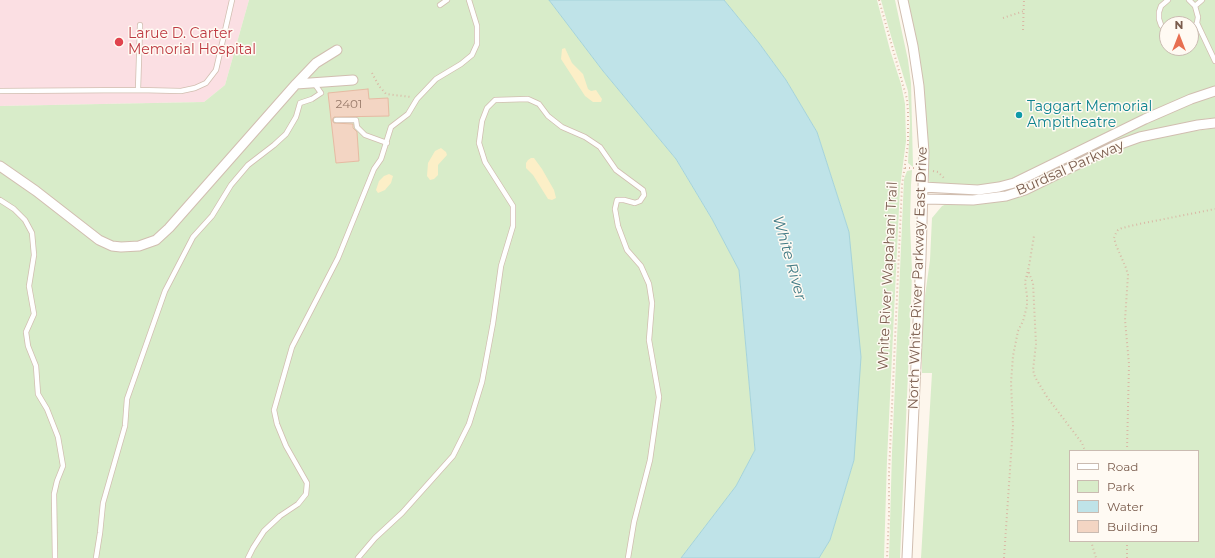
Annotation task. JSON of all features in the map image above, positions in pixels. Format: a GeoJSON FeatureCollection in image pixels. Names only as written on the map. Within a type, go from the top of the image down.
{"type":"FeatureCollection","features":[{"type":"Feature","properties":{"kind":"street","name":"North White River Parkway East Drive"},"geometry":{"type":"LineString","coordinates":[[903,0],[913,46],[919,86],[923,133],[923,199],[907,558]]}},
{"type":"Feature","properties":{"kind":"street"},"geometry":{"type":"LineString","coordinates":[[0,166],[36,191],[99,240],[116,246],[139,246],[156,240],[169,228],[296,84],[316,63],[337,50]]}},
{"type":"Feature","properties":{"kind":"street"},"geometry":{"type":"LineString","coordinates":[[296,84],[353,80]]}},
{"type":"Feature","properties":{"kind":"street","name":"Burdsal Parkway"},"geometry":{"type":"LineString","coordinates":[[923,187],[978,190],[1011,184],[1026,178],[1145,118],[1215,91]]}},
{"type":"Feature","properties":{"kind":"street","name":"Burdsal Parkway"},"geometry":{"type":"LineString","coordinates":[[923,199],[973,200],[1006,196],[1025,190],[1114,146],[1183,128],[1215,123]]}},
{"type":"Feature","properties":{"kind":"lane"},"geometry":{"type":"LineString","coordinates":[[0,91],[181,91],[195,88],[206,83],[216,70],[232,0]]}},
{"type":"Feature","properties":{"kind":"lane"},"geometry":{"type":"LineString","coordinates":[[440,5],[447,0]]}},
{"type":"Feature","properties":{"kind":"lane"},"geometry":{"type":"LineString","coordinates":[[248,558],[264,531],[280,516],[298,504],[306,494],[306,483],[286,446],[277,424],[274,410],[292,348],[323,284],[338,258],[374,169],[381,159],[391,127],[408,114],[416,100],[436,79],[461,64],[472,55],[477,44],[477,26],[469,0]]}},
{"type":"Feature","properties":{"kind":"lane"},"geometry":{"type":"LineString","coordinates":[[1159,16],[1161,6],[1168,0]]}},
{"type":"Feature","properties":{"kind":"lane"},"geometry":{"type":"LineString","coordinates":[[1189,0],[1194,6],[1198,16]]}},
{"type":"Feature","properties":{"kind":"lane"},"geometry":{"type":"LineString","coordinates":[[1194,6],[1202,0]]}},
{"type":"Feature","properties":{"kind":"lane"},"geometry":{"type":"LineString","coordinates":[[138,90],[140,25]]}},
{"type":"Feature","properties":{"kind":"lane"},"geometry":{"type":"LineString","coordinates":[[1199,27],[1215,61]]}},
{"type":"Feature","properties":{"kind":"lane"},"geometry":{"type":"LineString","coordinates":[[96,558],[103,503],[125,426],[127,399],[165,291],[193,237],[212,216],[231,185],[248,165],[286,134],[296,117],[300,103],[321,94],[314,83]]}},
{"type":"Feature","properties":{"kind":"lane"},"geometry":{"type":"LineString","coordinates":[[358,558],[375,538],[402,513],[453,456],[470,424],[482,382],[493,323],[501,266],[513,226],[513,206],[484,162],[479,143],[482,121],[486,108],[495,100],[528,100],[539,104],[548,116],[562,127],[586,137],[600,147],[616,170],[643,190],[644,195],[640,201],[635,203],[617,200],[615,209],[618,226],[628,250],[641,266],[649,284],[652,303],[649,340],[660,397],[650,460],[634,522],[628,558]]}},
{"type":"Feature","properties":{"kind":"lane"},"geometry":{"type":"LineString","coordinates":[[336,120],[356,120],[357,127],[365,135],[386,143]]}},
{"type":"Feature","properties":{"kind":"lane"},"geometry":{"type":"LineString","coordinates":[[0,200],[14,209],[25,220],[32,232],[34,255],[29,286],[34,314],[26,332],[28,346],[36,366],[38,394],[47,409],[58,437],[63,466],[54,494],[55,558]]}},
{"type":"Feature","properties":{"kind":"path","name":"White River Wapahani Trail"},"geometry":{"type":"LineString","coordinates":[[879,0],[906,96],[908,112],[908,144],[902,185],[889,474],[887,558]]}},
{"type":"Feature","properties":{"kind":"path"},"geometry":{"type":"LineString","coordinates":[[1024,0],[1024,30]]}},
{"type":"Feature","properties":{"kind":"path"},"geometry":{"type":"LineString","coordinates":[[1002,18],[1024,11]]}},
{"type":"Feature","properties":{"kind":"path"},"geometry":{"type":"LineString","coordinates":[[372,73],[378,86],[386,94],[410,97],[416,100]]}},
{"type":"Feature","properties":{"kind":"path"},"geometry":{"type":"LineString","coordinates":[[1127,450],[1129,364],[1125,320],[1128,275],[1114,238],[1118,230],[1122,228],[1215,209]]}},
{"type":"Feature","properties":{"kind":"path"},"geometry":{"type":"LineString","coordinates":[[1004,558],[1011,474],[1013,426],[1011,383],[1012,356],[1018,331],[1023,321],[1027,306],[1025,282],[1034,236]]}},
{"type":"Feature","properties":{"kind":"path"},"geometry":{"type":"LineString","coordinates":[[1025,282],[1029,273],[1033,283],[1036,344],[1033,370],[1035,377],[1047,397],[1082,443],[1085,450]]}},
{"type":"Feature","properties":{"kind":"path"},"geometry":{"type":"LineString","coordinates":[[1091,542],[1096,558]]}},
{"type":"Feature","properties":{"kind":"path"},"geometry":{"type":"LineString","coordinates":[[1127,542],[1127,558]]}},
{"type":"Feature","properties":{"kind":"shaded area","name":"Larue D. Carter Memorial Hospital"},"geometry":{"type":"Polygon","coordinates":[[[0,0],[249,0],[225,85],[204,102],[0,106],[0,0]]]}},
{"type":"Feature","properties":{"kind":"green space"},"geometry":{"type":"Polygon","coordinates":[[[249,0],[549,0],[603,71],[676,159],[712,219],[739,270],[755,450],[736,486],[681,558],[0,558],[0,106],[204,102],[225,85],[249,0]]]}},
{"type":"Feature","properties":{"kind":"green space"},"geometry":{"type":"Polygon","coordinates":[[[724,0],[877,0],[890,50],[901,84],[905,104],[906,141],[900,187],[887,460],[884,558],[819,558],[830,540],[854,460],[849,232],[817,132],[786,80],[759,43],[724,0]]]}},
{"type":"Feature","properties":{"kind":"green space"},"geometry":{"type":"Polygon","coordinates":[[[881,0],[895,0],[908,60],[911,83],[913,167],[908,163],[910,122],[908,91],[881,0]]]}},
{"type":"Feature","properties":{"kind":"green space"},"geometry":{"type":"Polygon","coordinates":[[[902,0],[1215,0],[1215,118],[1204,119],[1154,137],[1215,128],[1215,558],[921,558],[932,373],[922,373],[922,331],[923,310],[930,260],[932,218],[942,206],[949,203],[990,202],[1015,198],[1094,159],[1008,190],[930,188],[922,118],[902,0]]]}},
{"type":"Feature","properties":{"kind":"green space"},"geometry":{"type":"Polygon","coordinates":[[[912,170],[910,223],[912,271],[911,304],[900,558],[889,558],[904,179],[907,171],[912,170]]]}},
{"type":"Feature","properties":{"kind":"sand"},"geometry":{"type":"Polygon","coordinates":[[[565,48],[572,63],[583,74],[588,89],[591,91],[596,90],[602,99],[601,102],[593,102],[585,96],[561,59],[562,49],[565,48]]]}},
{"type":"Feature","properties":{"kind":"sand"},"geometry":{"type":"Polygon","coordinates":[[[441,148],[447,155],[438,165],[438,175],[434,179],[430,180],[427,176],[428,163],[435,151],[441,148]]]}},
{"type":"Feature","properties":{"kind":"sand"},"geometry":{"type":"Polygon","coordinates":[[[531,158],[534,158],[542,169],[554,190],[556,198],[552,200],[548,199],[533,175],[526,168],[526,163],[531,158]]]}},
{"type":"Feature","properties":{"kind":"sand"},"geometry":{"type":"Polygon","coordinates":[[[389,174],[393,176],[391,183],[385,190],[378,193],[376,190],[379,181],[384,176],[389,174]]]}},
{"type":"Feature","properties":{"kind":"water","name":"White River"},"geometry":{"type":"Polygon","coordinates":[[[549,0],[724,0],[759,43],[786,80],[817,132],[849,232],[861,357],[854,460],[830,540],[819,558],[681,558],[736,486],[755,450],[739,270],[712,219],[676,159],[603,71],[549,0]]]}},
{"type":"Feature","properties":{"kind":"building"},"geometry":{"type":"Polygon","coordinates":[[[368,89],[369,99],[388,98],[389,116],[334,117],[332,120],[334,123],[353,124],[353,128],[357,132],[359,161],[336,163],[328,93],[368,89]]]}},
{"type":"Feature","properties":{"kind":"place","name":"Larue D. Carter Memorial Hospital"},"geometry":{"type":"Point","coordinates":[119,42]}},
{"type":"Feature","properties":{"kind":"place","name":"Taggart Memorial Ampitheatre"},"geometry":{"type":"Point","coordinates":[1019,115]}}]}
